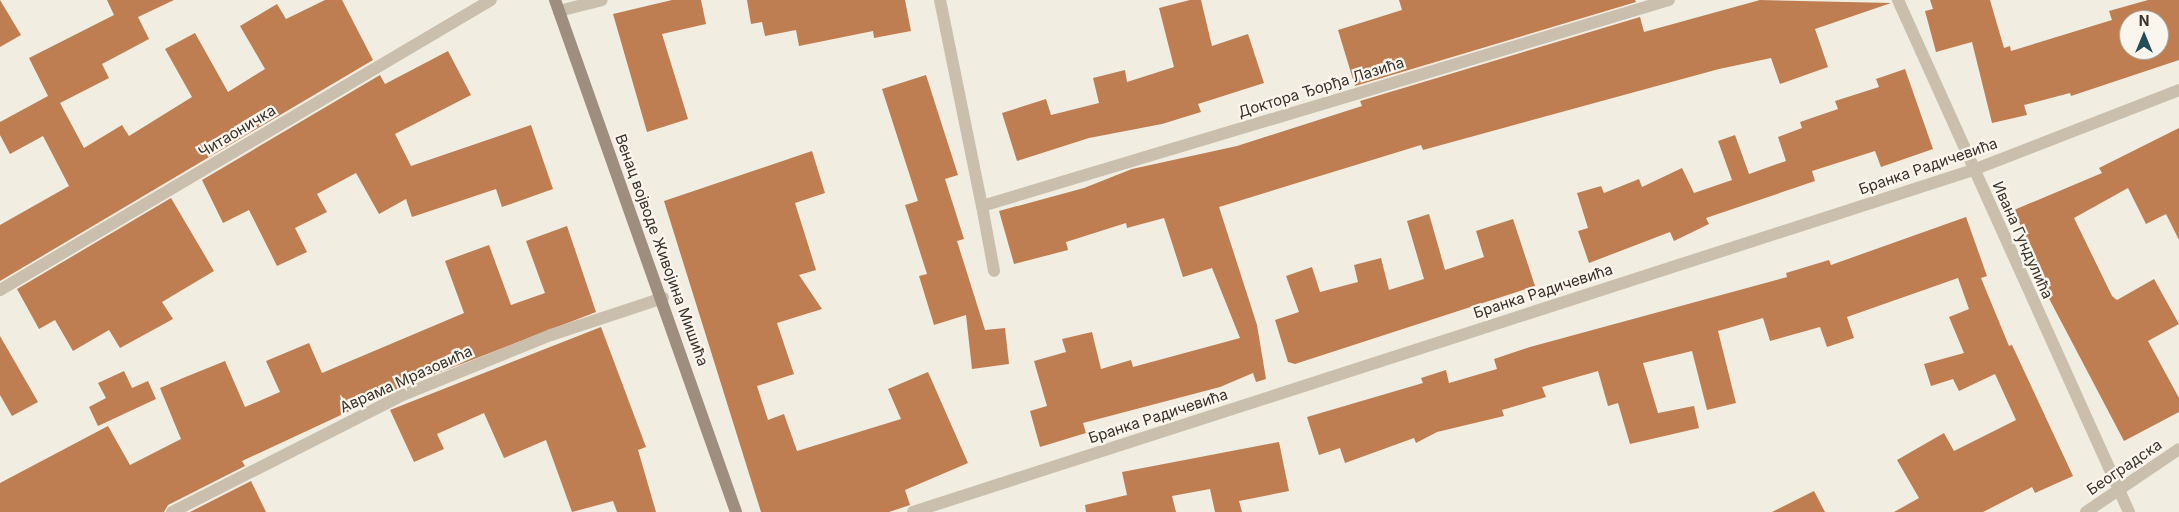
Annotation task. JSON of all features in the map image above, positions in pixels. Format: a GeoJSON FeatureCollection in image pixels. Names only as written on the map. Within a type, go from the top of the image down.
{"type":"FeatureCollection","features":[{"type":"Feature","properties":{"kind":"main road","name":"Венац војводе Живојина Мишића"},"geometry":{"type":"LineString","coordinates":[[557,5],[663,298],[736,512]]}},
{"type":"Feature","properties":{"kind":"street","name":"Читаоничка"},"geometry":{"type":"LineString","coordinates":[[0,290],[491,0]]}},
{"type":"Feature","properties":{"kind":"street"},"geometry":{"type":"LineString","coordinates":[[557,5],[602,0]]}},
{"type":"Feature","properties":{"kind":"street"},"geometry":{"type":"LineString","coordinates":[[940,0],[994,271]]}},
{"type":"Feature","properties":{"kind":"street","name":"Доктора Ђорђа Лазића"},"geometry":{"type":"LineString","coordinates":[[982,206],[1669,0]]}},
{"type":"Feature","properties":{"kind":"street","name":"Ивана Гундулића"},"geometry":{"type":"LineString","coordinates":[[1898,0],[1973,170],[2129,512]]}},
{"type":"Feature","properties":{"kind":"street","name":"Бранка Радичевића"},"geometry":{"type":"LineString","coordinates":[[913,512],[1973,170],[2179,90]]}},
{"type":"Feature","properties":{"kind":"street","name":"Аврама Мразовића"},"geometry":{"type":"LineString","coordinates":[[172,512],[403,395],[551,335],[663,298]]}},
{"type":"Feature","properties":{"kind":"street","name":"Београдска"},"geometry":{"type":"LineString","coordinates":[[2086,512],[2119,492],[2179,449]]}},
{"type":"Feature","properties":{"kind":"building"},"geometry":{"type":"Polygon","coordinates":[[[0,0],[21,35],[0,47],[0,0]]]}},
{"type":"Feature","properties":{"kind":"building"},"geometry":{"type":"Polygon","coordinates":[[[107,0],[174,0],[138,17],[149,39],[102,64],[109,78],[60,103],[84,148],[122,125],[129,136],[192,97],[165,49],[195,33],[228,92],[265,69],[240,26],[277,4],[286,19],[325,0],[342,0],[373,60],[0,281],[0,225],[69,186],[43,136],[10,154],[0,135],[0,122],[48,96],[29,58],[114,15],[107,0]]]}},
{"type":"Feature","properties":{"kind":"building"},"geometry":{"type":"Polygon","coordinates":[[[672,0],[701,0],[706,24],[662,34],[688,119],[647,132],[613,14],[672,0]]]}},
{"type":"Feature","properties":{"kind":"building"},"geometry":{"type":"Polygon","coordinates":[[[747,0],[905,0],[911,31],[874,38],[873,31],[799,46],[796,30],[765,36],[762,22],[751,24],[747,0]]]}},
{"type":"Feature","properties":{"kind":"building"},"geometry":{"type":"Polygon","coordinates":[[[1190,0],[1201,0],[1212,46],[1248,34],[1264,83],[1198,104],[1201,112],[1162,124],[1089,138],[1017,161],[1002,113],[1046,99],[1051,115],[1099,103],[1093,78],[1125,70],[1127,82],[1174,67],[1159,8],[1190,0]]]}},
{"type":"Feature","properties":{"kind":"building"},"geometry":{"type":"Polygon","coordinates":[[[1399,0],[1635,0],[1636,2],[1355,86],[1338,30],[1402,10],[1399,0]]]}},
{"type":"Feature","properties":{"kind":"building"},"geometry":{"type":"Polygon","coordinates":[[[1760,0],[1891,3],[1815,29],[1828,67],[1780,84],[1771,58],[1719,69],[1423,150],[1421,145],[1219,207],[1257,325],[1266,379],[1256,382],[1253,373],[1220,387],[1083,423],[1086,433],[1040,447],[1030,411],[1047,406],[1034,361],[1066,352],[1062,339],[1092,332],[1101,369],[1131,360],[1133,367],[1240,338],[1212,268],[1183,277],[1164,218],[1127,228],[1126,223],[1066,242],[1068,250],[1014,264],[999,211],[1084,188],[1132,169],[1237,146],[1362,106],[1360,101],[1640,17],[1644,32],[1760,0]]]}},
{"type":"Feature","properties":{"kind":"building"},"geometry":{"type":"Polygon","coordinates":[[[1930,0],[1990,0],[2004,48],[2010,46],[2011,51],[2112,20],[2109,11],[2148,0],[2179,0],[2179,60],[2071,96],[2070,93],[2024,105],[2027,115],[1992,123],[1972,42],[1936,52],[1925,11],[1933,9],[1930,0]]]}},
{"type":"Feature","properties":{"kind":"building"},"geometry":{"type":"Polygon","coordinates":[[[448,51],[471,95],[395,134],[411,166],[531,125],[553,189],[502,207],[496,189],[412,217],[406,199],[379,214],[356,173],[317,194],[327,212],[295,228],[307,252],[277,266],[249,210],[223,223],[202,180],[380,75],[385,84],[448,51]]]}},
{"type":"Feature","properties":{"kind":"building"},"geometry":{"type":"Polygon","coordinates":[[[1905,69],[1933,149],[1881,167],[1875,151],[1812,171],[1815,181],[1706,218],[1709,224],[1674,241],[1670,232],[1589,263],[1578,231],[1588,228],[1577,193],[1601,186],[1604,193],[1639,179],[1642,187],[1682,168],[1694,193],[1732,180],[1718,141],[1735,135],[1749,174],[1786,161],[1778,137],[1802,128],[1800,122],[1838,109],[1835,101],[1879,87],[1876,79],[1905,69]]]}},
{"type":"Feature","properties":{"kind":"building"},"geometry":{"type":"Polygon","coordinates":[[[926,75],[958,175],[945,179],[964,239],[957,241],[985,330],[1005,328],[1009,364],[972,369],[966,315],[934,325],[919,276],[927,274],[905,205],[918,201],[882,89],[926,75]]]}},
{"type":"Feature","properties":{"kind":"building"},"geometry":{"type":"Polygon","coordinates":[[[2179,128],[2179,240],[2166,214],[2146,224],[2128,188],[2074,218],[2112,296],[2117,300],[2154,279],[2179,324],[2148,341],[2179,398],[2179,412],[2124,441],[2034,270],[2039,268],[2014,210],[2102,173],[2099,168],[2179,128]]]}},
{"type":"Feature","properties":{"kind":"building"},"geometry":{"type":"Polygon","coordinates":[[[812,151],[825,193],[795,203],[816,270],[799,275],[822,309],[777,323],[794,374],[757,386],[768,420],[784,414],[797,451],[901,419],[888,389],[928,372],[968,463],[905,490],[910,505],[889,512],[761,512],[664,201],[812,151]]]}},
{"type":"Feature","properties":{"kind":"building"},"geometry":{"type":"Polygon","coordinates":[[[171,198],[214,271],[162,302],[173,319],[120,348],[109,330],[73,351],[55,320],[39,329],[17,289],[171,198]]]}},
{"type":"Feature","properties":{"kind":"building"},"geometry":{"type":"Polygon","coordinates":[[[1429,214],[1445,270],[1484,257],[1476,231],[1513,219],[1535,286],[1295,364],[1288,362],[1275,320],[1299,312],[1286,276],[1312,267],[1320,292],[1358,282],[1354,265],[1381,258],[1389,290],[1424,279],[1407,221],[1429,214]]]}},
{"type":"Feature","properties":{"kind":"building"},"geometry":{"type":"Polygon","coordinates":[[[1966,217],[1987,276],[1981,278],[2009,346],[2012,345],[2073,476],[2035,493],[2032,487],[1983,512],[1894,512],[1919,498],[1897,460],[1944,433],[1954,451],[2016,420],[1995,374],[1959,391],[1953,379],[1931,386],[1924,364],[1964,353],[1949,317],[1969,309],[1958,278],[1847,317],[1854,338],[1827,347],[1820,327],[1770,341],[1763,318],[1718,331],[1736,403],[1707,410],[1692,351],[1643,363],[1658,413],[1694,406],[1699,428],[1630,444],[1618,403],[1608,406],[1598,371],[1542,387],[1546,397],[1502,410],[1504,416],[1437,432],[1416,443],[1414,438],[1345,463],[1340,448],[1319,455],[1307,417],[1423,383],[1421,378],[1446,370],[1449,383],[1497,369],[1494,359],[1530,347],[1787,277],[1786,273],[1829,260],[1831,265],[1966,217]]]}},
{"type":"Feature","properties":{"kind":"building"},"geometry":{"type":"Polygon","coordinates":[[[567,226],[596,312],[399,388],[242,461],[245,466],[168,505],[164,512],[0,512],[0,483],[108,426],[130,465],[181,439],[160,388],[183,378],[225,361],[245,407],[280,392],[266,361],[309,343],[322,373],[464,313],[445,261],[489,245],[511,305],[545,293],[526,241],[567,226]]]}},
{"type":"Feature","properties":{"kind":"building"},"geometry":{"type":"Polygon","coordinates":[[[601,327],[646,447],[638,450],[656,512],[617,512],[613,501],[572,512],[546,440],[504,458],[484,413],[437,434],[444,449],[414,462],[390,410],[601,327]]]}},
{"type":"Feature","properties":{"kind":"building"},"geometry":{"type":"Polygon","coordinates":[[[0,336],[38,402],[12,416],[0,395],[0,336]]]}},
{"type":"Feature","properties":{"kind":"building"},"geometry":{"type":"Polygon","coordinates":[[[124,371],[132,388],[148,381],[156,399],[98,426],[89,407],[106,398],[98,383],[124,371]]]}},
{"type":"Feature","properties":{"kind":"building"},"geometry":{"type":"Polygon","coordinates":[[[1279,442],[1289,491],[1239,501],[1242,512],[1215,512],[1210,489],[1172,496],[1176,512],[1086,512],[1085,505],[1127,495],[1122,472],[1279,442]]]}},
{"type":"Feature","properties":{"kind":"building"},"geometry":{"type":"Polygon","coordinates":[[[251,481],[266,512],[190,512],[251,481]]]}},
{"type":"Feature","properties":{"kind":"building"},"geometry":{"type":"Polygon","coordinates":[[[1814,491],[1825,512],[1772,512],[1814,491]]]}}]}
